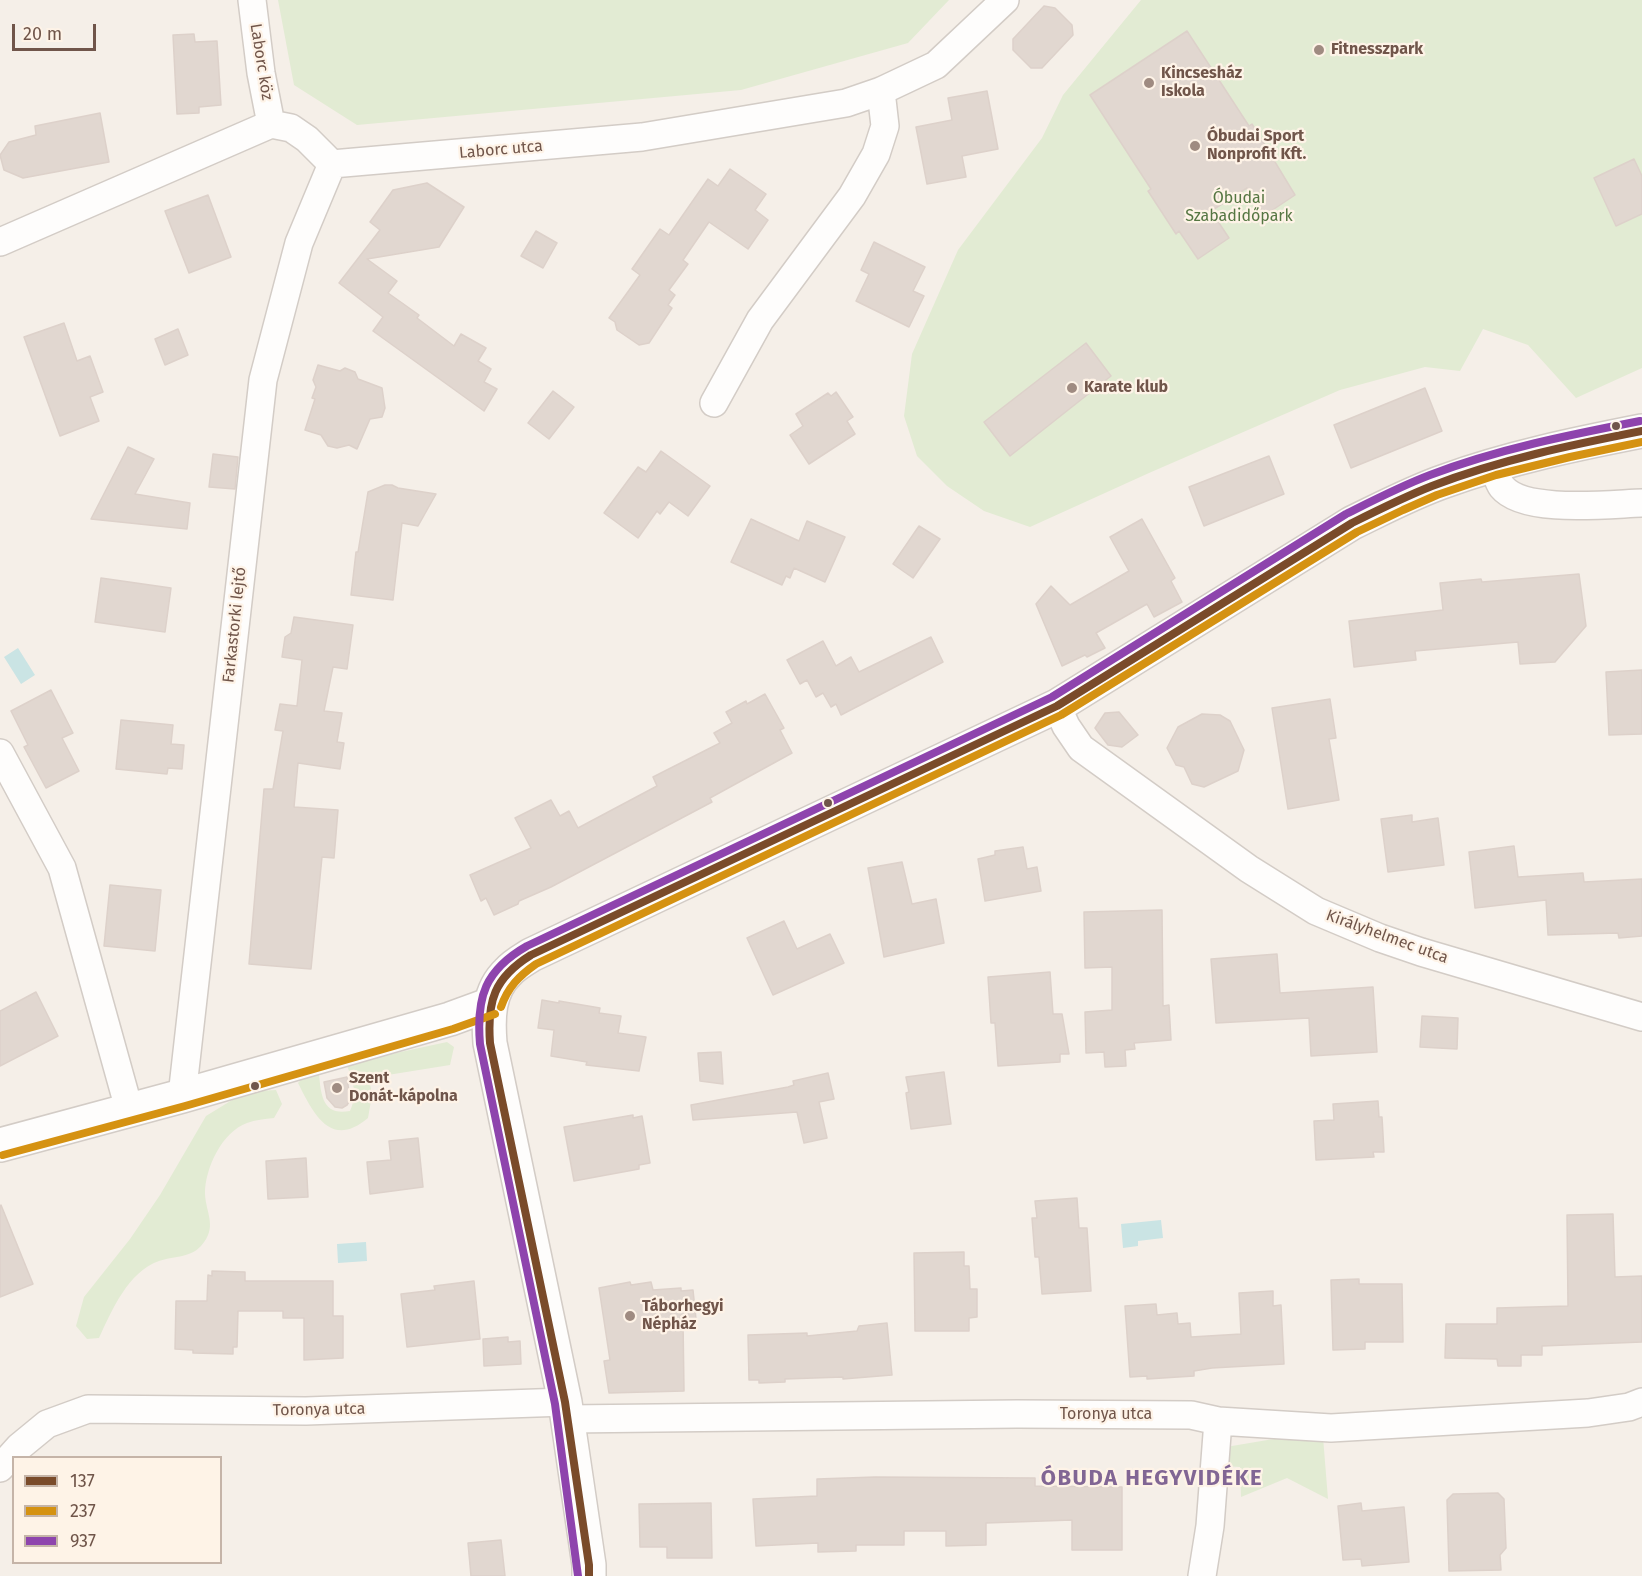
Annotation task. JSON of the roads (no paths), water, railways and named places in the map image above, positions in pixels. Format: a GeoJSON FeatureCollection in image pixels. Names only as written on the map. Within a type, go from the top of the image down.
{"type":"FeatureCollection","features":[{"type":"Feature","properties":{"kind":"street","name":"Laborc köz"},"geometry":{"type":"LineString","coordinates":[[252,0],[261,73],[272,124]]}},
{"type":"Feature","properties":{"kind":"street","name":"Laborc utca"},"geometry":{"type":"LineString","coordinates":[[332,164],[642,137],[846,103],[881,92],[936,65],[1005,0]]}},
{"type":"Feature","properties":{"kind":"street"},"geometry":{"type":"LineString","coordinates":[[714,403],[760,320],[852,196],[876,154],[885,126],[881,92]]}},
{"type":"Feature","properties":{"kind":"street"},"geometry":{"type":"LineString","coordinates":[[0,242],[272,124],[291,128],[332,164]]}},
{"type":"Feature","properties":{"kind":"street","name":"Farkastorki lejtő"},"geometry":{"type":"LineString","coordinates":[[182,1096],[263,380],[299,243],[332,164]]}},
{"type":"Feature","properties":{"kind":"street"},"geometry":{"type":"LineString","coordinates":[[589,1576],[566,1411],[490,1043],[488,1023],[491,1004],[496,987],[507,972],[531,955],[1057,706],[1352,523],[1403,498],[1444,481],[1493,465],[1642,431]]}},
{"type":"Feature","properties":{"kind":"street"},"geometry":{"type":"LineString","coordinates":[[1493,465],[1502,487],[1524,501],[1555,506],[1642,503]]}},
{"type":"Feature","properties":{"kind":"street","name":"Királyhelmec utca"},"geometry":{"type":"LineString","coordinates":[[1057,706],[1066,726],[1081,748],[1249,869],[1316,911],[1420,952],[1642,1017]]}},
{"type":"Feature","properties":{"kind":"street"},"geometry":{"type":"LineString","coordinates":[[0,753],[62,868],[129,1109]]}},
{"type":"Feature","properties":{"kind":"street"},"geometry":{"type":"LineString","coordinates":[[0,1145],[182,1096],[450,1019],[491,1004]]}},
{"type":"Feature","properties":{"kind":"street","name":"Toronya utca"},"geometry":{"type":"LineString","coordinates":[[0,1468],[47,1424],[74,1413],[102,1408],[306,1412],[566,1411],[1191,1415],[1218,1421],[1331,1428],[1588,1413],[1629,1407],[1642,1402]]}},
{"type":"Feature","properties":{"kind":"street"},"geometry":{"type":"LineString","coordinates":[[1202,1576],[1210,1526],[1218,1421]]}},
{"type":"Feature","properties":{"kind":"water"},"geometry":{"type":"Polygon","coordinates":[[[18,648],[35,675],[21,684],[4,657],[18,648]]]}},
{"type":"Feature","properties":{"kind":"water"},"geometry":{"type":"Polygon","coordinates":[[[1161,1220],[1163,1238],[1138,1241],[1138,1246],[1123,1248],[1121,1224],[1161,1220]]]}},
{"type":"Feature","properties":{"kind":"water"},"geometry":{"type":"Polygon","coordinates":[[[366,1242],[367,1261],[338,1263],[337,1244],[366,1242]]]}},
{"type":"Feature","properties":{"kind":"place","name":"Fitnesszpark"},"geometry":{"type":"Point","coordinates":[1319,50]}},
{"type":"Feature","properties":{"kind":"place","name":"Kincsesház Iskola"},"geometry":{"type":"Point","coordinates":[1149,83]}},
{"type":"Feature","properties":{"kind":"place","name":"Óbudai Sport Nonprofit Kft."},"geometry":{"type":"Point","coordinates":[1195,146]}},
{"type":"Feature","properties":{"kind":"place","name":"Karate klub"},"geometry":{"type":"Point","coordinates":[1072,388]}},
{"type":"Feature","properties":{"kind":"place","name":"Szent Donát-kápolna"},"geometry":{"type":"Point","coordinates":[337,1088]}},
{"type":"Feature","properties":{"kind":"place","name":"Táborhegyi Népház"},"geometry":{"type":"Point","coordinates":[630,1316]}},
{"type":"Feature","properties":{"kind":"district","name":"ÓBUDA HEGYVIDÉKE"},"geometry":{"type":"Point","coordinates":[1152,1479]}},
{"type":"Feature","properties":{"kind":"park label","name":"Óbudai Szabadidőpark"},"geometry":{"type":"Point","coordinates":[1239,208]}}]}
